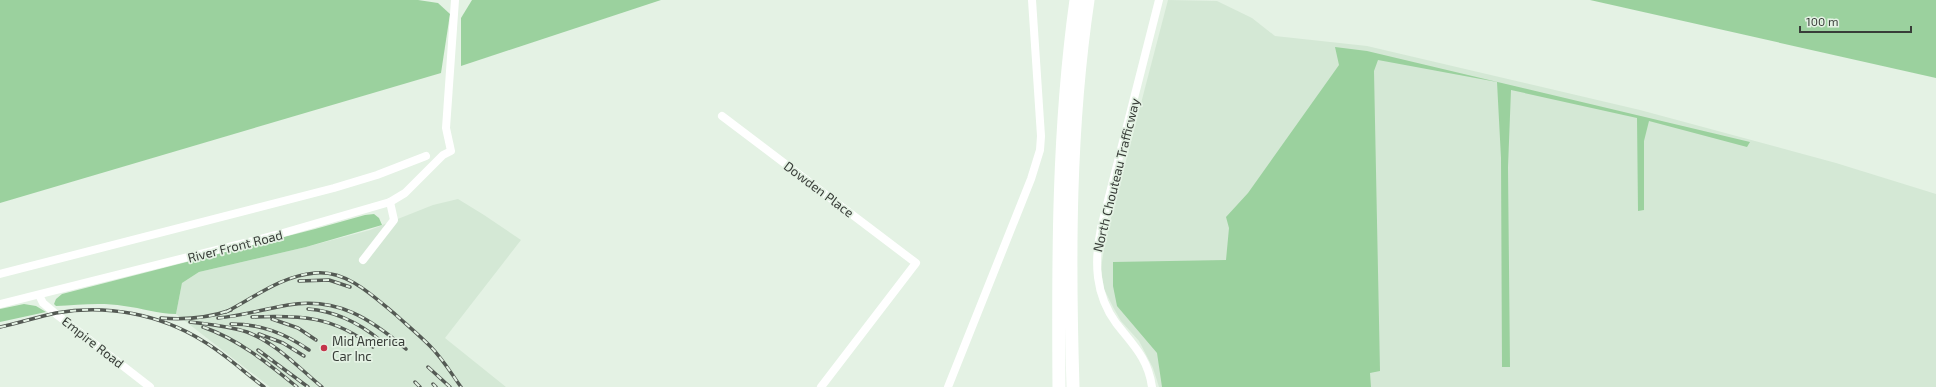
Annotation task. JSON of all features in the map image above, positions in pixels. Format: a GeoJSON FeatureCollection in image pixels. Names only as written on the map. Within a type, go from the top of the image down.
{"type":"FeatureCollection","features":[{"type":"Feature","properties":{"kind":"main road","name":"North Chouteau Trafficway"},"geometry":{"type":"LineString","coordinates":[[1059,387],[1058,270],[1064,124],[1081,6]]}},
{"type":"Feature","properties":{"kind":"main road","name":"North Chouteau Trafficway"},"geometry":{"type":"LineString","coordinates":[[1073,387],[1071,314],[1073,150],[1081,6]]}},
{"type":"Feature","properties":{"kind":"street","name":"River Front Road"},"geometry":{"type":"LineString","coordinates":[[0,304],[276,236],[390,202],[405,193],[443,155],[451,150],[446,128],[455,0]]}},
{"type":"Feature","properties":{"kind":"street"},"geometry":{"type":"LineString","coordinates":[[948,387],[1031,179],[1040,150],[1041,136],[1032,0]]}},
{"type":"Feature","properties":{"kind":"street","name":"North Chouteau Trafficway"},"geometry":{"type":"LineString","coordinates":[[1152,387],[1148,370],[1139,351],[1117,323],[1106,305],[1099,285],[1096,262],[1101,228],[1159,0]]}},
{"type":"Feature","properties":{"kind":"street","name":"Dowden Place"},"geometry":{"type":"LineString","coordinates":[[722,116],[916,263],[821,387]]}},
{"type":"Feature","properties":{"kind":"street"},"geometry":{"type":"LineString","coordinates":[[0,274],[334,188],[426,156]]}},
{"type":"Feature","properties":{"kind":"street"},"geometry":{"type":"LineString","coordinates":[[363,260],[394,220],[390,202]]}},
{"type":"Feature","properties":{"kind":"street","name":"Empire Road"},"geometry":{"type":"LineString","coordinates":[[39,295],[43,303],[51,310],[150,387]]}},
{"type":"Feature","properties":{"kind":"shaded area"},"geometry":{"type":"Polygon","coordinates":[[[1168,0],[1217,1],[1252,18],[1275,36],[1367,46],[1640,110],[1836,163],[1936,194],[1936,387],[1159,387],[1153,368],[1139,341],[1121,321],[1104,289],[1101,269],[1105,241],[1168,0]]]}},
{"type":"Feature","properties":{"kind":"shaded area"},"geometry":{"type":"Polygon","coordinates":[[[458,199],[521,240],[445,338],[506,387],[270,387],[176,314],[182,283],[199,272],[306,247],[370,230],[433,205],[458,199]]]}},
{"type":"Feature","properties":{"kind":"green space"},"geometry":{"type":"Polygon","coordinates":[[[0,0],[418,0],[438,3],[450,14],[441,73],[0,203],[0,0]]]}},
{"type":"Feature","properties":{"kind":"green space"},"geometry":{"type":"Polygon","coordinates":[[[472,0],[661,0],[461,66],[461,18],[472,0]]]}},
{"type":"Feature","properties":{"kind":"green space"},"geometry":{"type":"Polygon","coordinates":[[[1590,0],[1936,0],[1936,78],[1590,0]]]}},
{"type":"Feature","properties":{"kind":"green space"},"geometry":{"type":"Polygon","coordinates":[[[1335,47],[1367,51],[1750,142],[1747,147],[1649,121],[1644,141],[1644,210],[1638,211],[1637,118],[1511,90],[1508,167],[1510,367],[1502,367],[1501,158],[1497,82],[1378,60],[1374,71],[1380,371],[1370,373],[1371,387],[1162,387],[1157,353],[1117,306],[1113,286],[1113,262],[1226,260],[1229,228],[1226,217],[1248,193],[1339,65],[1335,47]]]}},
{"type":"Feature","properties":{"kind":"green space"},"geometry":{"type":"Polygon","coordinates":[[[374,214],[379,218],[382,225],[306,247],[199,272],[182,283],[176,314],[107,304],[56,306],[54,304],[56,299],[62,294],[365,215],[374,214]]]}},
{"type":"Feature","properties":{"kind":"green space"},"geometry":{"type":"Polygon","coordinates":[[[24,304],[36,306],[46,312],[0,322],[0,309],[24,304]]]}},
{"type":"Feature","properties":{"kind":"railway"},"geometry":{"type":"LineString","coordinates":[[226,312],[269,288],[291,278],[315,273],[327,273],[338,276],[359,286],[396,315],[430,346],[461,387]]}},
{"type":"Feature","properties":{"kind":"railway"},"geometry":{"type":"LineString","coordinates":[[299,281],[329,280],[350,287]]}},
{"type":"Feature","properties":{"kind":"railway"},"geometry":{"type":"LineString","coordinates":[[218,318],[236,316],[288,305],[306,303],[322,304],[352,312],[366,319],[406,349]]}},
{"type":"Feature","properties":{"kind":"railway"},"geometry":{"type":"LineString","coordinates":[[308,309],[337,315],[364,328],[380,340]]}},
{"type":"Feature","properties":{"kind":"railway"},"geometry":{"type":"LineString","coordinates":[[161,318],[196,318],[231,310]]}},
{"type":"Feature","properties":{"kind":"railway"},"geometry":{"type":"LineString","coordinates":[[0,327],[56,313],[75,311],[113,311],[151,318],[169,324],[203,341],[264,387]]}},
{"type":"Feature","properties":{"kind":"railway"},"geometry":{"type":"LineString","coordinates":[[252,317],[301,317],[330,323],[344,329],[373,347]]}},
{"type":"Feature","properties":{"kind":"railway"},"geometry":{"type":"LineString","coordinates":[[272,319],[298,328],[316,340]]}},
{"type":"Feature","properties":{"kind":"railway"},"geometry":{"type":"LineString","coordinates":[[190,322],[233,328],[258,337],[287,356],[322,387]]}},
{"type":"Feature","properties":{"kind":"railway"},"geometry":{"type":"LineString","coordinates":[[231,324],[242,324],[272,331],[281,334],[309,350]]}},
{"type":"Feature","properties":{"kind":"railway"},"geometry":{"type":"LineString","coordinates":[[203,327],[241,345],[297,387]]}},
{"type":"Feature","properties":{"kind":"railway"},"geometry":{"type":"LineString","coordinates":[[259,334],[283,343],[304,356]]}},
{"type":"Feature","properties":{"kind":"railway"},"geometry":{"type":"LineString","coordinates":[[258,350],[308,387]]}},
{"type":"Feature","properties":{"kind":"railway"},"geometry":{"type":"LineString","coordinates":[[428,367],[450,387]]}},
{"type":"Feature","properties":{"kind":"railway"},"geometry":{"type":"LineString","coordinates":[[415,382],[420,387]]}},
{"type":"Feature","properties":{"kind":"railway"},"geometry":{"type":"LineString","coordinates":[[433,384],[436,387]]}},
{"type":"Feature","properties":{"kind":"place","name":"Mid America Car Inc"},"geometry":{"type":"Point","coordinates":[324,348]}}]}
